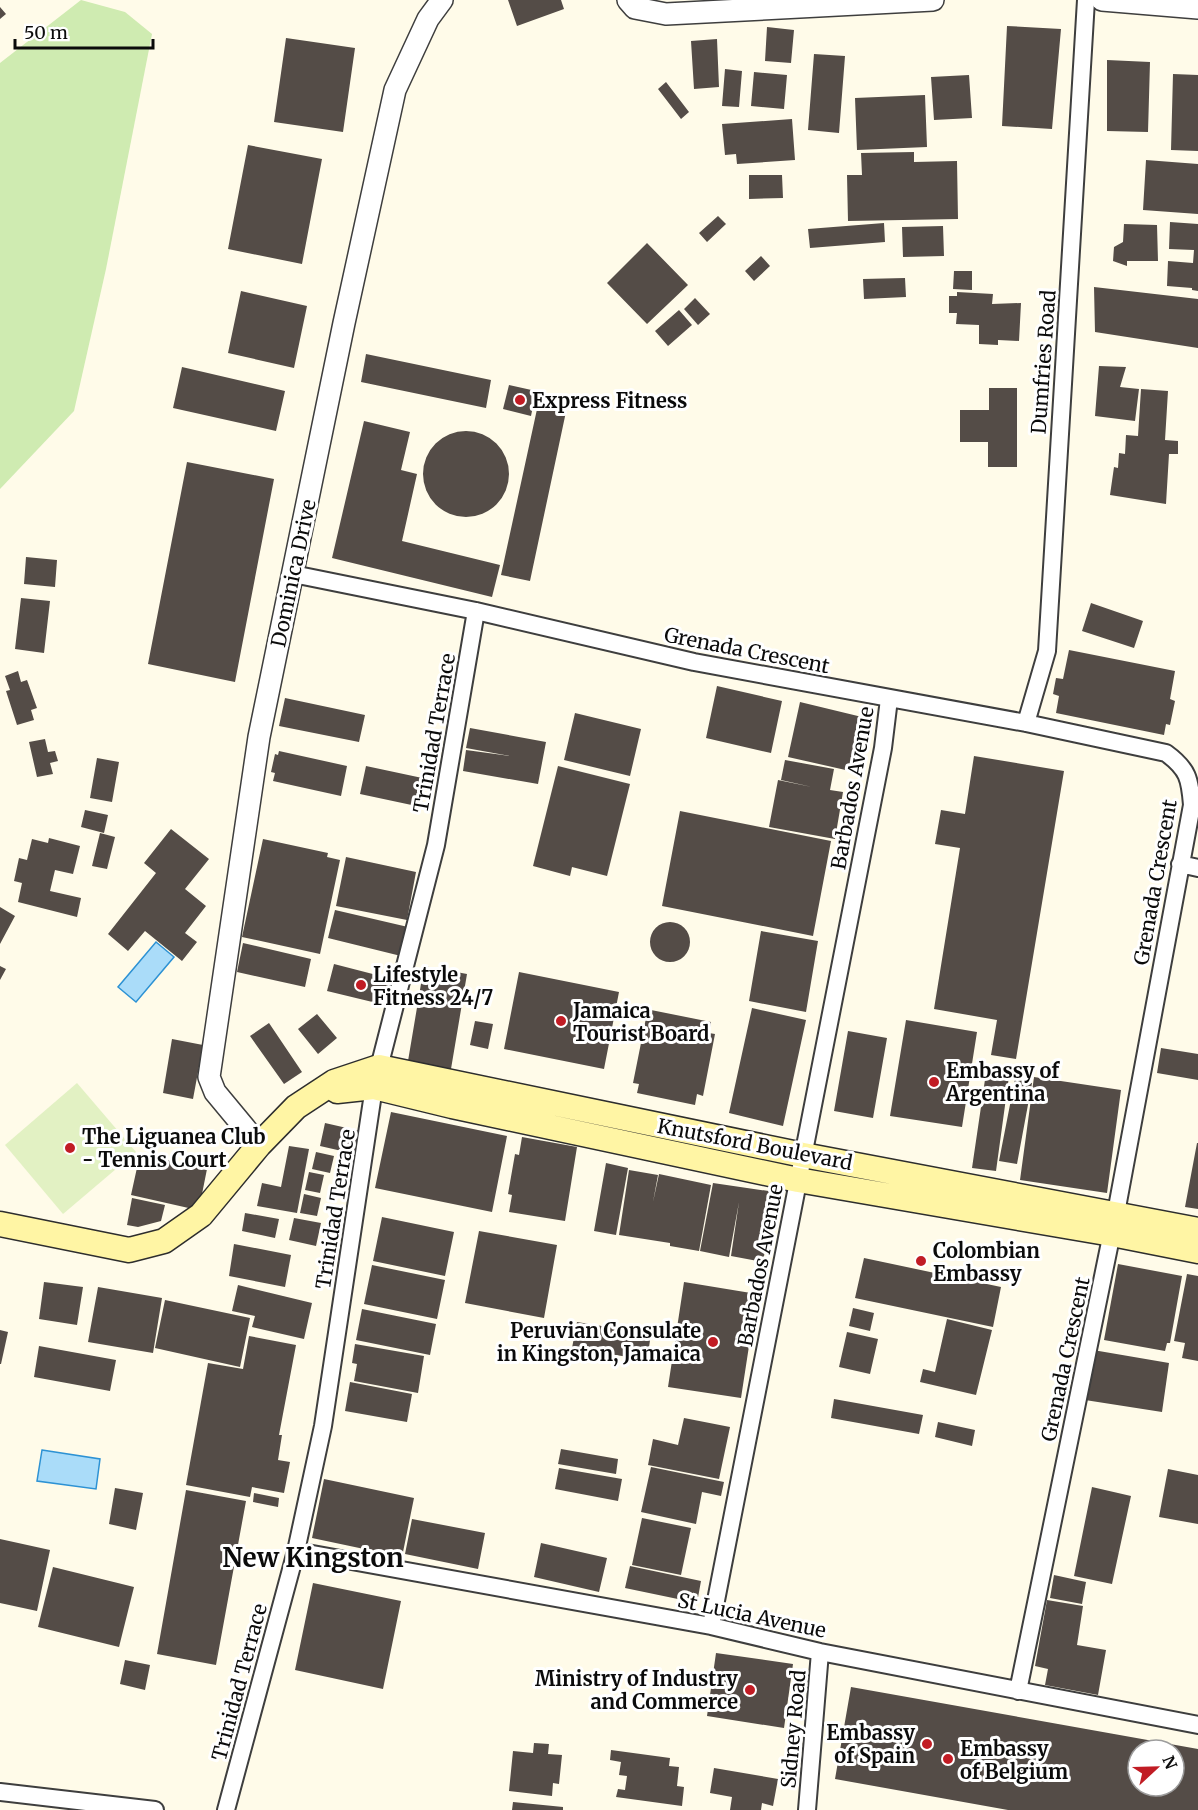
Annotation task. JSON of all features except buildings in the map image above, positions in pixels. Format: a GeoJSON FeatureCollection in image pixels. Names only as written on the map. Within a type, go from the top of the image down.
{"type":"FeatureCollection","features":[{"type":"Feature","properties":{"kind":"main road"},"geometry":{"type":"LineString","coordinates":[[0,1224],[129,1250],[164,1241],[201,1215],[259,1145],[296,1107],[334,1082],[376,1077]]}},
{"type":"Feature","properties":{"kind":"main road","name":"Knutsford Boulevard"},"geometry":{"type":"LineString","coordinates":[[376,1077],[803,1155],[1114,1223],[1198,1251]]}},
{"type":"Feature","properties":{"kind":"main road","name":"Knutsford Boulevard"},"geometry":{"type":"LineString","coordinates":[[376,1077],[452,1106],[798,1180],[1114,1223],[1198,1230]]}},
{"type":"Feature","properties":{"kind":"street","name":"Dominica Drive"},"geometry":{"type":"LineString","coordinates":[[259,1145],[215,1092],[209,1077],[259,737],[344,323],[395,90],[428,18],[442,0]]}},
{"type":"Feature","properties":{"kind":"street"},"geometry":{"type":"LineString","coordinates":[[628,0],[635,8],[666,14],[933,0]]}},
{"type":"Feature","properties":{"kind":"street","name":"Dumfries Road"},"geometry":{"type":"LineString","coordinates":[[1026,723],[1047,651],[1086,0]]}},
{"type":"Feature","properties":{"kind":"street"},"geometry":{"type":"LineString","coordinates":[[1102,0],[1198,8]]}},
{"type":"Feature","properties":{"kind":"street","name":"Grenada Crescent"},"geometry":{"type":"LineString","coordinates":[[293,574],[476,611],[694,662],[1026,723],[1166,753],[1180,764],[1191,781],[1192,806],[1114,1223],[1017,1690]]}},
{"type":"Feature","properties":{"kind":"street","name":"Trinidad Terrace"},"geometry":{"type":"LineString","coordinates":[[226,1810],[296,1551],[323,1426],[376,1077],[436,845],[476,611]]}},
{"type":"Feature","properties":{"kind":"street","name":"Barbados Avenue"},"geometry":{"type":"LineString","coordinates":[[711,1626],[883,748],[889,699]]}},
{"type":"Feature","properties":{"kind":"street"},"geometry":{"type":"LineString","coordinates":[[1180,864],[1198,868]]}},
{"type":"Feature","properties":{"kind":"street","name":"St Lucia Avenue"},"geometry":{"type":"LineString","coordinates":[[296,1551],[711,1626],[820,1652],[1198,1725]]}},
{"type":"Feature","properties":{"kind":"street","name":"Sidney Road"},"geometry":{"type":"LineString","coordinates":[[807,1810],[820,1652]]}},
{"type":"Feature","properties":{"kind":"street"},"geometry":{"type":"LineString","coordinates":[[0,1792],[155,1810]]}},
{"type":"Feature","properties":{"kind":"green space"},"geometry":{"type":"Polygon","coordinates":[[[81,0],[125,12],[152,34],[106,269],[74,411],[0,489],[0,63],[81,0]]]}},
{"type":"Feature","properties":{"kind":"green space","name":"The Liguanea Club - Tennis Court"},"geometry":{"type":"Polygon","coordinates":[[[77,1083],[136,1152],[63,1214],[5,1145],[77,1083]]]}},
{"type":"Feature","properties":{"kind":"water"},"geometry":{"type":"Polygon","coordinates":[[[156,942],[174,957],[136,1002],[118,987],[156,942]]]}},
{"type":"Feature","properties":{"kind":"water"},"geometry":{"type":"Polygon","coordinates":[[[42,1450],[100,1459],[96,1489],[37,1481],[42,1450]]]}},
{"type":"Feature","properties":{"kind":"place","name":"Express Fitness"},"geometry":{"type":"Point","coordinates":[520,400]}},
{"type":"Feature","properties":{"kind":"place","name":"Lifestyle Fitness 24/7"},"geometry":{"type":"Point","coordinates":[361,985]}},
{"type":"Feature","properties":{"kind":"place","name":"Jamaica Tourist Board"},"geometry":{"type":"Point","coordinates":[561,1021]}},
{"type":"Feature","properties":{"kind":"place","name":"Embassy of Argentina"},"geometry":{"type":"Point","coordinates":[934,1082]}},
{"type":"Feature","properties":{"kind":"place","name":"The Liguanea Club - Tennis Court"},"geometry":{"type":"Point","coordinates":[70,1148]}},
{"type":"Feature","properties":{"kind":"place","name":"Colombian Embassy"},"geometry":{"type":"Point","coordinates":[921,1261]}},
{"type":"Feature","properties":{"kind":"place","name":"Peruvian Consulate in Kingston, Jamaica"},"geometry":{"type":"Point","coordinates":[713,1342]}},
{"type":"Feature","properties":{"kind":"place","name":"Ministry of Industry and Commerce"},"geometry":{"type":"Point","coordinates":[750,1690]}},
{"type":"Feature","properties":{"kind":"place","name":"Embassy of Spain"},"geometry":{"type":"Point","coordinates":[927,1744]}},
{"type":"Feature","properties":{"kind":"place","name":"Embassy of Belgium"},"geometry":{"type":"Point","coordinates":[948,1759]}},
{"type":"Feature","properties":{"kind":"district","name":"New Kingston"},"geometry":{"type":"Point","coordinates":[313,1557]}}]}
